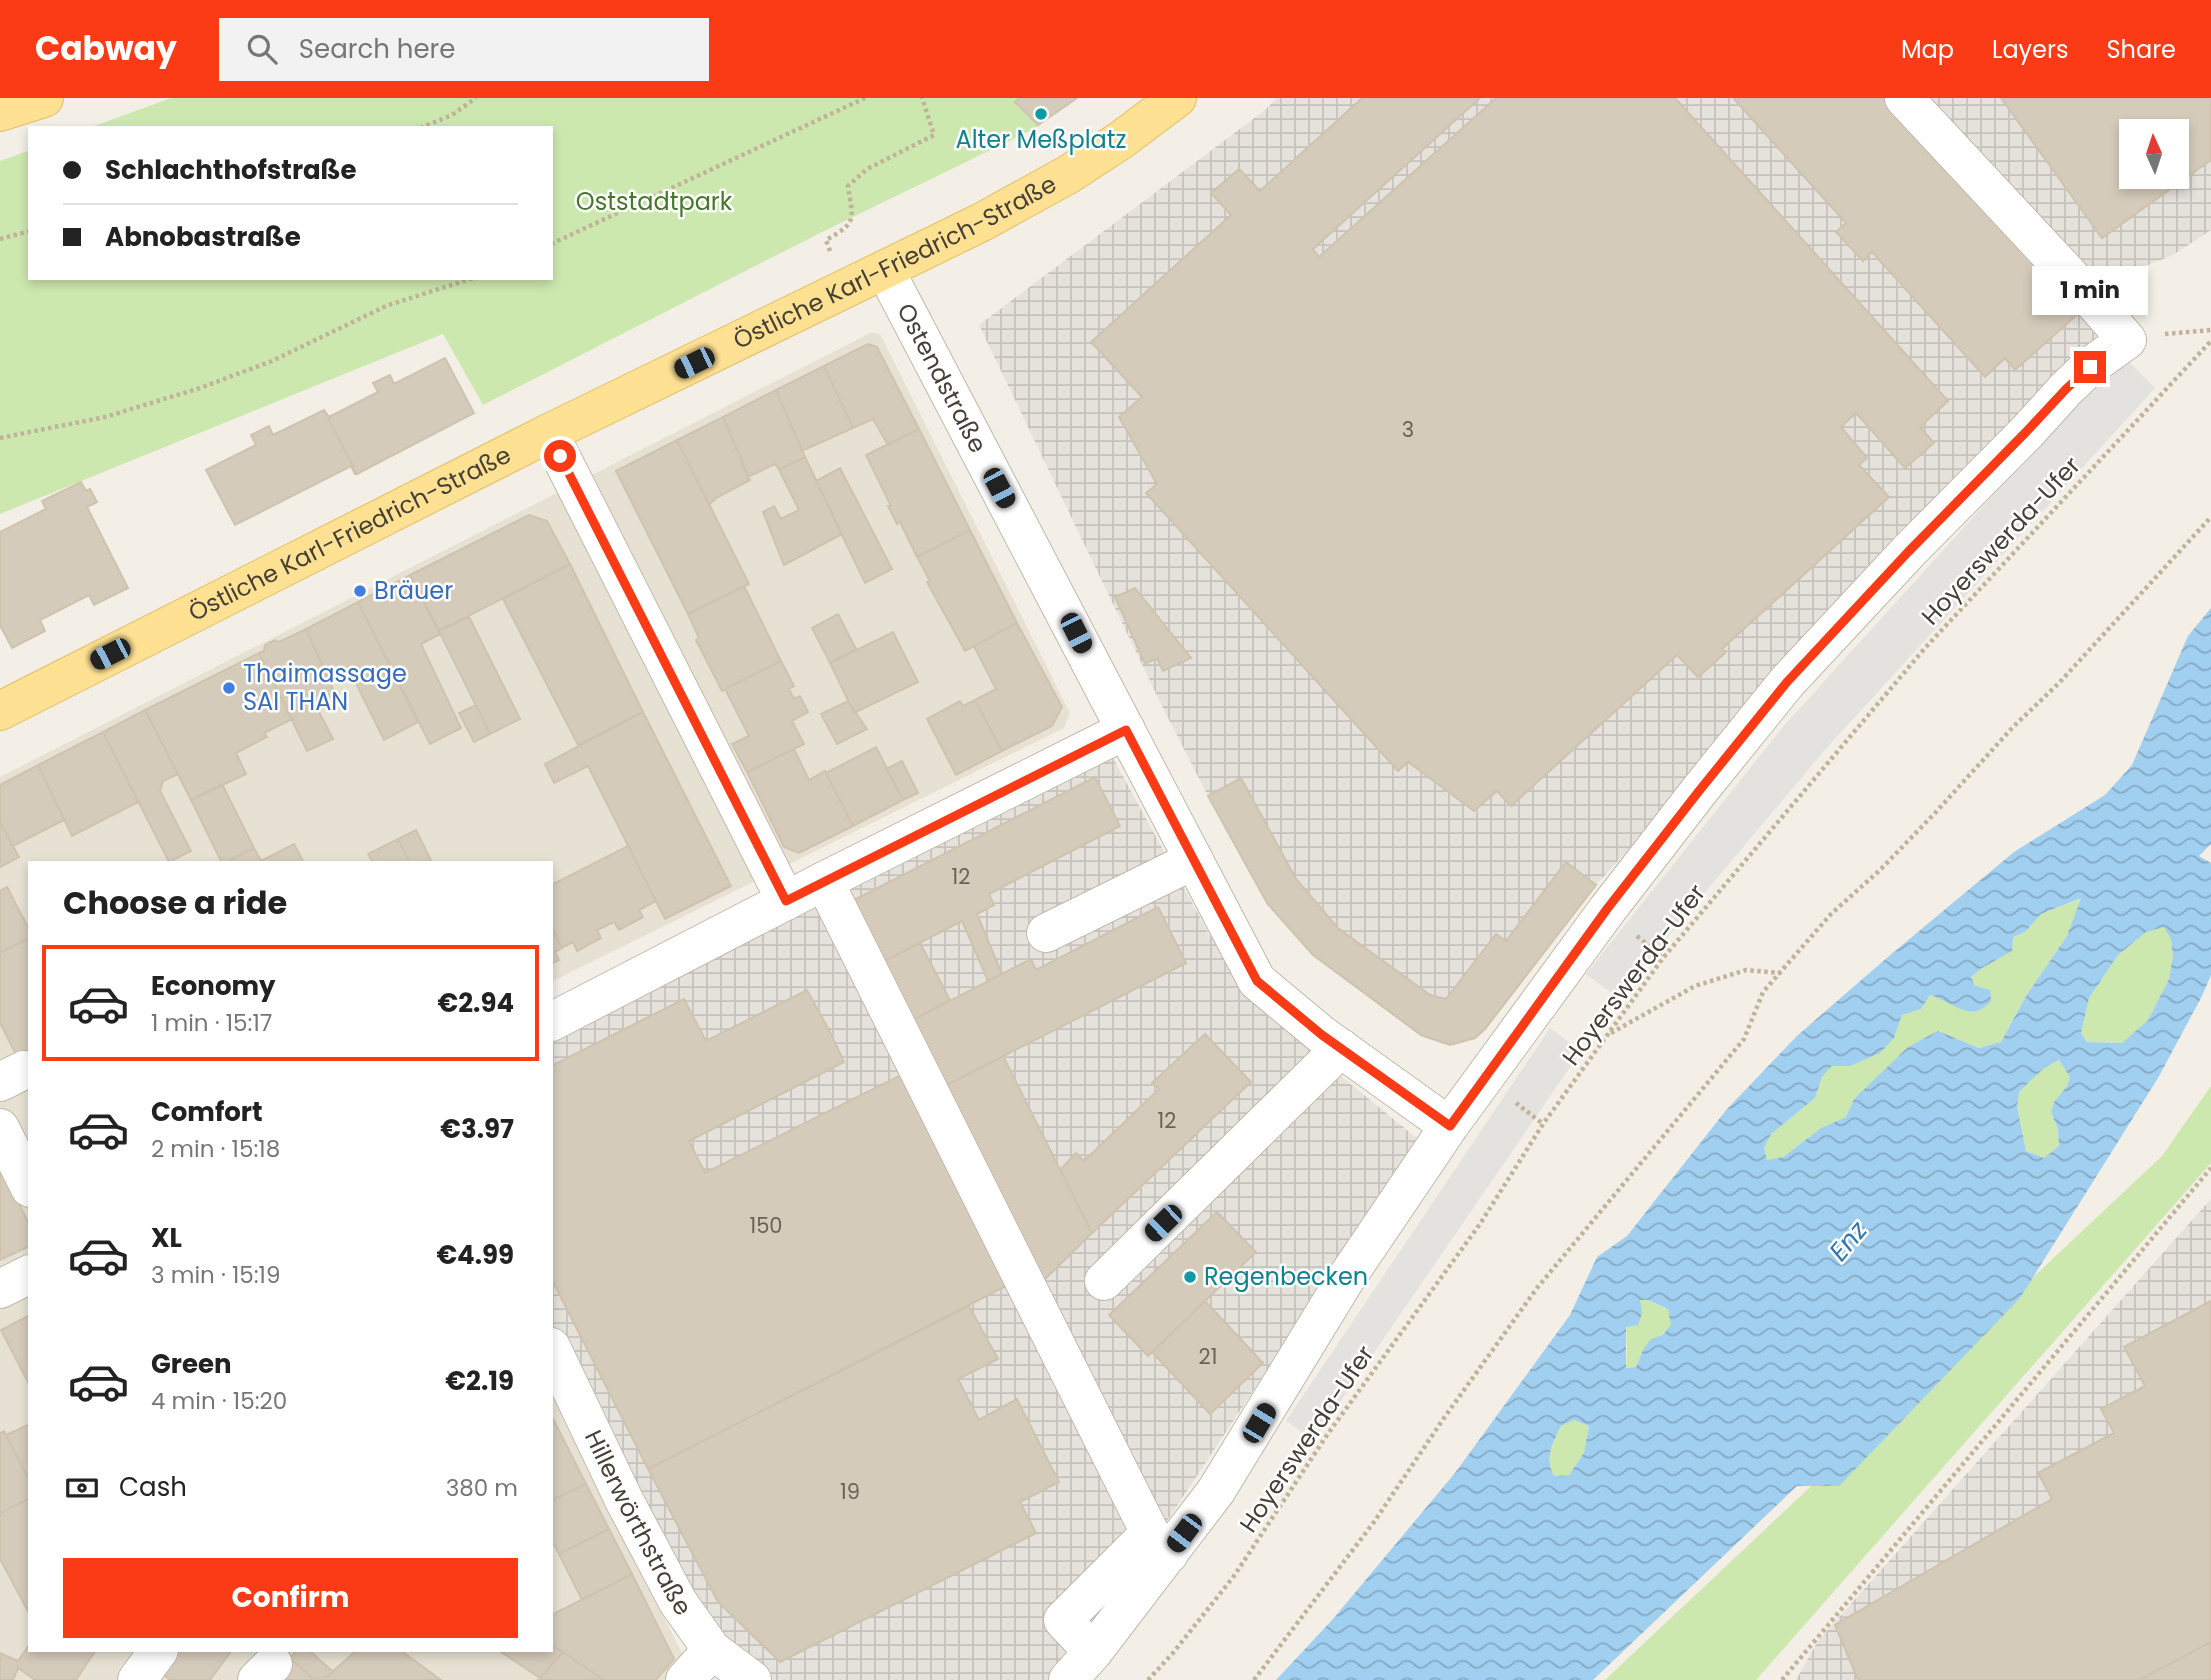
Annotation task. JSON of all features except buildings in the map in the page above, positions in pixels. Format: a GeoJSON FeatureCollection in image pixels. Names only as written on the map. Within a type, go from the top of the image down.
{"type":"FeatureCollection","features":[{"type":"Feature","properties":{"kind":"main road"},"geometry":{"type":"LineString","coordinates":[[0,113],[44,98]]}},
{"type":"Feature","properties":{"kind":"main road","name":"Östliche Karl-Friedrich-Straße"},"geometry":{"type":"LineString","coordinates":[[0,711],[549,433],[982,222],[1069,174],[1121,140],[1177,98]]}},
{"type":"Feature","properties":{"kind":"street"},"geometry":{"type":"LineString","coordinates":[[1068,1680],[1093,1652],[1159,1543],[1216,1491],[1343,1283],[1450,1126],[1607,909],[1721,763],[1787,682],[1908,552],[2066,389],[2090,367],[2127,340],[1905,98]]}},
{"type":"Feature","properties":{"kind":"street","name":"Ostendstraße"},"geometry":{"type":"LineString","coordinates":[[885,270],[1257,981],[1322,1035],[1450,1126]]}},
{"type":"Feature","properties":{"kind":"street"},"geometry":{"type":"LineString","coordinates":[[549,433],[786,901]]}},
{"type":"Feature","properties":{"kind":"street"},"geometry":{"type":"LineString","coordinates":[[553,1021],[824,881],[1126,730]]}},
{"type":"Feature","properties":{"kind":"street"},"geometry":{"type":"LineString","coordinates":[[1046,933],[1194,860]]}},
{"type":"Feature","properties":{"kind":"street"},"geometry":{"type":"LineString","coordinates":[[824,881],[1159,1543]]}},
{"type":"Feature","properties":{"kind":"street"},"geometry":{"type":"LineString","coordinates":[[1104,1281],[1340,1048]]}},
{"type":"Feature","properties":{"kind":"street"},"geometry":{"type":"LineString","coordinates":[[0,1128],[28,1184]]}},
{"type":"Feature","properties":{"kind":"street"},"geometry":{"type":"LineString","coordinates":[[0,1289],[28,1276]]}},
{"type":"Feature","properties":{"kind":"street","name":"Hillerwörthstraße"},"geometry":{"type":"LineString","coordinates":[[553,1351],[624,1500],[678,1602],[712,1650],[752,1680]]}},
{"type":"Feature","properties":{"kind":"street"},"geometry":{"type":"LineString","coordinates":[[685,1680],[712,1650]]}},
{"type":"Feature","properties":{"kind":"street"},"geometry":{"type":"LineString","coordinates":[[137,1680],[158,1652]]}},
{"type":"Feature","properties":{"kind":"path"},"geometry":{"type":"LineString","coordinates":[[425,126],[452,116],[476,98]]}},
{"type":"Feature","properties":{"kind":"path"},"geometry":{"type":"LineString","coordinates":[[553,243],[865,98]]}},
{"type":"Feature","properties":{"kind":"path"},"geometry":{"type":"LineString","coordinates":[[847,228],[853,218],[848,186],[867,169],[934,135],[922,98]]}},
{"type":"Feature","properties":{"kind":"path"},"geometry":{"type":"LineString","coordinates":[[0,239],[28,232]]}},
{"type":"Feature","properties":{"kind":"path"},"geometry":{"type":"LineString","coordinates":[[0,438],[105,417],[200,388],[272,361],[386,306],[467,280]]}},
{"type":"Feature","properties":{"kind":"path","name":"Hoyerswerda-Ufer"},"geometry":{"type":"LineString","coordinates":[[1148,1680],[1234,1576],[1327,1435],[1480,1224],[1543,1124],[1663,958],[1925,648],[2211,341]]}},
{"type":"Feature","properties":{"kind":"path"},"geometry":{"type":"LineString","coordinates":[[1254,1680],[1374,1521],[1537,1288],[1744,1039],[1763,992],[1831,914],[1880,870],[1926,822],[2012,727],[2059,683],[2211,517]]}},
{"type":"Feature","properties":{"kind":"path"},"geometry":{"type":"LineString","coordinates":[[1607,1035],[1695,986],[1746,970],[1781,973]]}},
{"type":"Feature","properties":{"kind":"path"},"geometry":{"type":"LineString","coordinates":[[1782,1680],[2211,1168]]}},
{"type":"Feature","properties":{"kind":"shaded area"},"geometry":{"type":"Polygon","coordinates":[[[1277,98],[1875,98],[2100,336],[1596,885],[1485,1029],[1475,1038],[1450,1045],[1421,1035],[1313,955],[1267,903],[1161,704],[979,325],[1265,110],[1277,98]]]}},
{"type":"Feature","properties":{"kind":"shaded area"},"geometry":{"type":"Polygon","coordinates":[[[1904,98],[2211,98],[2211,230],[2173,255],[2084,291],[1904,98]]]}},
{"type":"Feature","properties":{"kind":"shaded area"},"geometry":{"type":"Polygon","coordinates":[[[872,332],[880,334],[1070,713],[1064,728],[553,981],[553,861],[28,861],[28,1652],[553,1652],[553,1395],[685,1659],[711,1680],[0,1680],[0,777],[872,332]]]}},
{"type":"Feature","properties":{"kind":"shaded area"},"geometry":{"type":"Polygon","coordinates":[[[2121,354],[2155,388],[1824,751],[1617,997],[1586,974],[1782,728],[2121,354]]]}},
{"type":"Feature","properties":{"kind":"shaded area"},"geometry":{"type":"Polygon","coordinates":[[[1108,749],[1209,934],[1287,1032],[1419,1140],[1081,1651],[1050,1680],[771,1680],[745,1660],[686,1597],[553,1342],[553,1041],[1108,749]]]}},
{"type":"Feature","properties":{"kind":"shaded area"},"geometry":{"type":"Polygon","coordinates":[[[1550,1028],[1581,1051],[1314,1440],[1286,1421],[1550,1028]]]}},
{"type":"Feature","properties":{"kind":"shaded area"},"geometry":{"type":"Polygon","coordinates":[[[2211,1199],[2211,1680],[1796,1680],[1818,1641],[2211,1199]]]}},
{"type":"Feature","properties":{"kind":"green space","name":"Oststadtpark"},"geometry":{"type":"Polygon","coordinates":[[[171,98],[1076,98],[1036,128],[820,233],[483,405],[443,334],[0,514],[0,161],[28,151],[28,280],[553,280],[553,126],[94,126],[171,98]]]}},
{"type":"Feature","properties":{"kind":"green space"},"geometry":{"type":"Polygon","coordinates":[[[2082,898],[2067,936],[2026,996],[2001,1042],[1979,1048],[1937,1031],[1854,1099],[1846,1117],[1821,1128],[1783,1157],[1767,1161],[1764,1148],[1771,1134],[1815,1098],[1822,1077],[1832,1066],[1850,1066],[1894,1038],[1902,1015],[1921,1009],[1930,995],[1941,999],[1975,986],[1971,977],[2011,951],[2013,937],[2025,932],[2041,914],[2082,898]]]}},
{"type":"Feature","properties":{"kind":"green space"},"geometry":{"type":"Polygon","coordinates":[[[2164,926],[2171,939],[2173,956],[2169,979],[2148,1020],[2122,1043],[2087,1042],[2081,1033],[2089,998],[2118,955],[2146,932],[2164,926]]]}},
{"type":"Feature","properties":{"kind":"green space"},"geometry":{"type":"Polygon","coordinates":[[[2059,1060],[2070,1077],[2067,1086],[2054,1102],[2051,1112],[2058,1129],[2059,1146],[2044,1158],[2026,1151],[2017,1107],[2019,1092],[2044,1068],[2059,1060]]]}},
{"type":"Feature","properties":{"kind":"green space"},"geometry":{"type":"Polygon","coordinates":[[[2211,1086],[2211,1163],[1756,1680],[1605,1680],[2162,1156],[2211,1086]]]}},
{"type":"Feature","properties":{"kind":"green space"},"geometry":{"type":"Polygon","coordinates":[[[1639,1300],[1647,1300],[1668,1309],[1672,1325],[1643,1350],[1636,1367],[1626,1368],[1626,1326],[1639,1300]]]}},
{"type":"Feature","properties":{"kind":"green space"},"geometry":{"type":"Polygon","coordinates":[[[1574,1420],[1589,1426],[1584,1453],[1569,1475],[1554,1476],[1550,1463],[1553,1444],[1561,1426],[1574,1420]]]}},
{"type":"Feature","properties":{"kind":"water","name":"Enz"},"geometry":{"type":"Polygon","coordinates":[[[2211,608],[2211,844],[2199,856],[2211,863],[2211,975],[2158,1078],[2020,1298],[1839,1486],[1797,1486],[1593,1680],[1276,1680],[1333,1619],[1455,1473],[1570,1315],[1597,1257],[1627,1236],[1727,1109],[1798,1035],[1889,956],[2014,852],[2105,795],[2132,765],[2188,636],[2211,608]],[[2081,898],[2041,914],[2025,932],[2013,937],[2012,951],[1971,977],[1975,986],[1990,990],[1991,1001],[1984,1008],[1977,1011],[1962,1010],[1930,995],[1921,1009],[1902,1015],[1894,1038],[1880,1053],[1850,1066],[1832,1066],[1822,1077],[1815,1098],[1771,1134],[1764,1148],[1767,1160],[1783,1157],[1821,1128],[1846,1117],[1854,1099],[1908,1047],[1938,1031],[1979,1048],[2001,1042],[2026,996],[2067,936],[2081,898]],[[2164,927],[2146,932],[2118,955],[2089,998],[2081,1033],[2087,1042],[2122,1043],[2148,1020],[2169,979],[2173,956],[2171,939],[2164,927]],[[2059,1060],[2044,1068],[2019,1092],[2017,1107],[2026,1151],[2044,1158],[2059,1146],[2058,1129],[2051,1112],[2054,1102],[2067,1086],[2070,1077],[2059,1060]],[[1640,1300],[1642,1313],[1638,1325],[1626,1327],[1626,1368],[1636,1367],[1651,1339],[1662,1335],[1671,1325],[1668,1309],[1648,1300],[1640,1300]],[[1574,1420],[1561,1426],[1551,1450],[1550,1463],[1554,1476],[1569,1475],[1584,1453],[1589,1426],[1574,1420]]]}},
{"type":"Feature","properties":{"kind":"place","name":"Alter Meßplatz"},"geometry":{"type":"Point","coordinates":[1041,114]}},
{"type":"Feature","properties":{"kind":"place","name":"Bräuer"},"geometry":{"type":"Point","coordinates":[360,591]}},
{"type":"Feature","properties":{"kind":"place","name":"Thaimassage SAI THAN"},"geometry":{"type":"Point","coordinates":[229,688]}},
{"type":"Feature","properties":{"kind":"place","name":"Regenbecken"},"geometry":{"type":"Point","coordinates":[1190,1277]}},
{"type":"Feature","properties":{"kind":"route"},"geometry":{"type":"LineString","coordinates":[[560,456],[786,901],[1126,730],[1257,981],[1322,1035],[1450,1126],[1607,909],[1787,682],[1908,552],[2090,367]]}}]}
